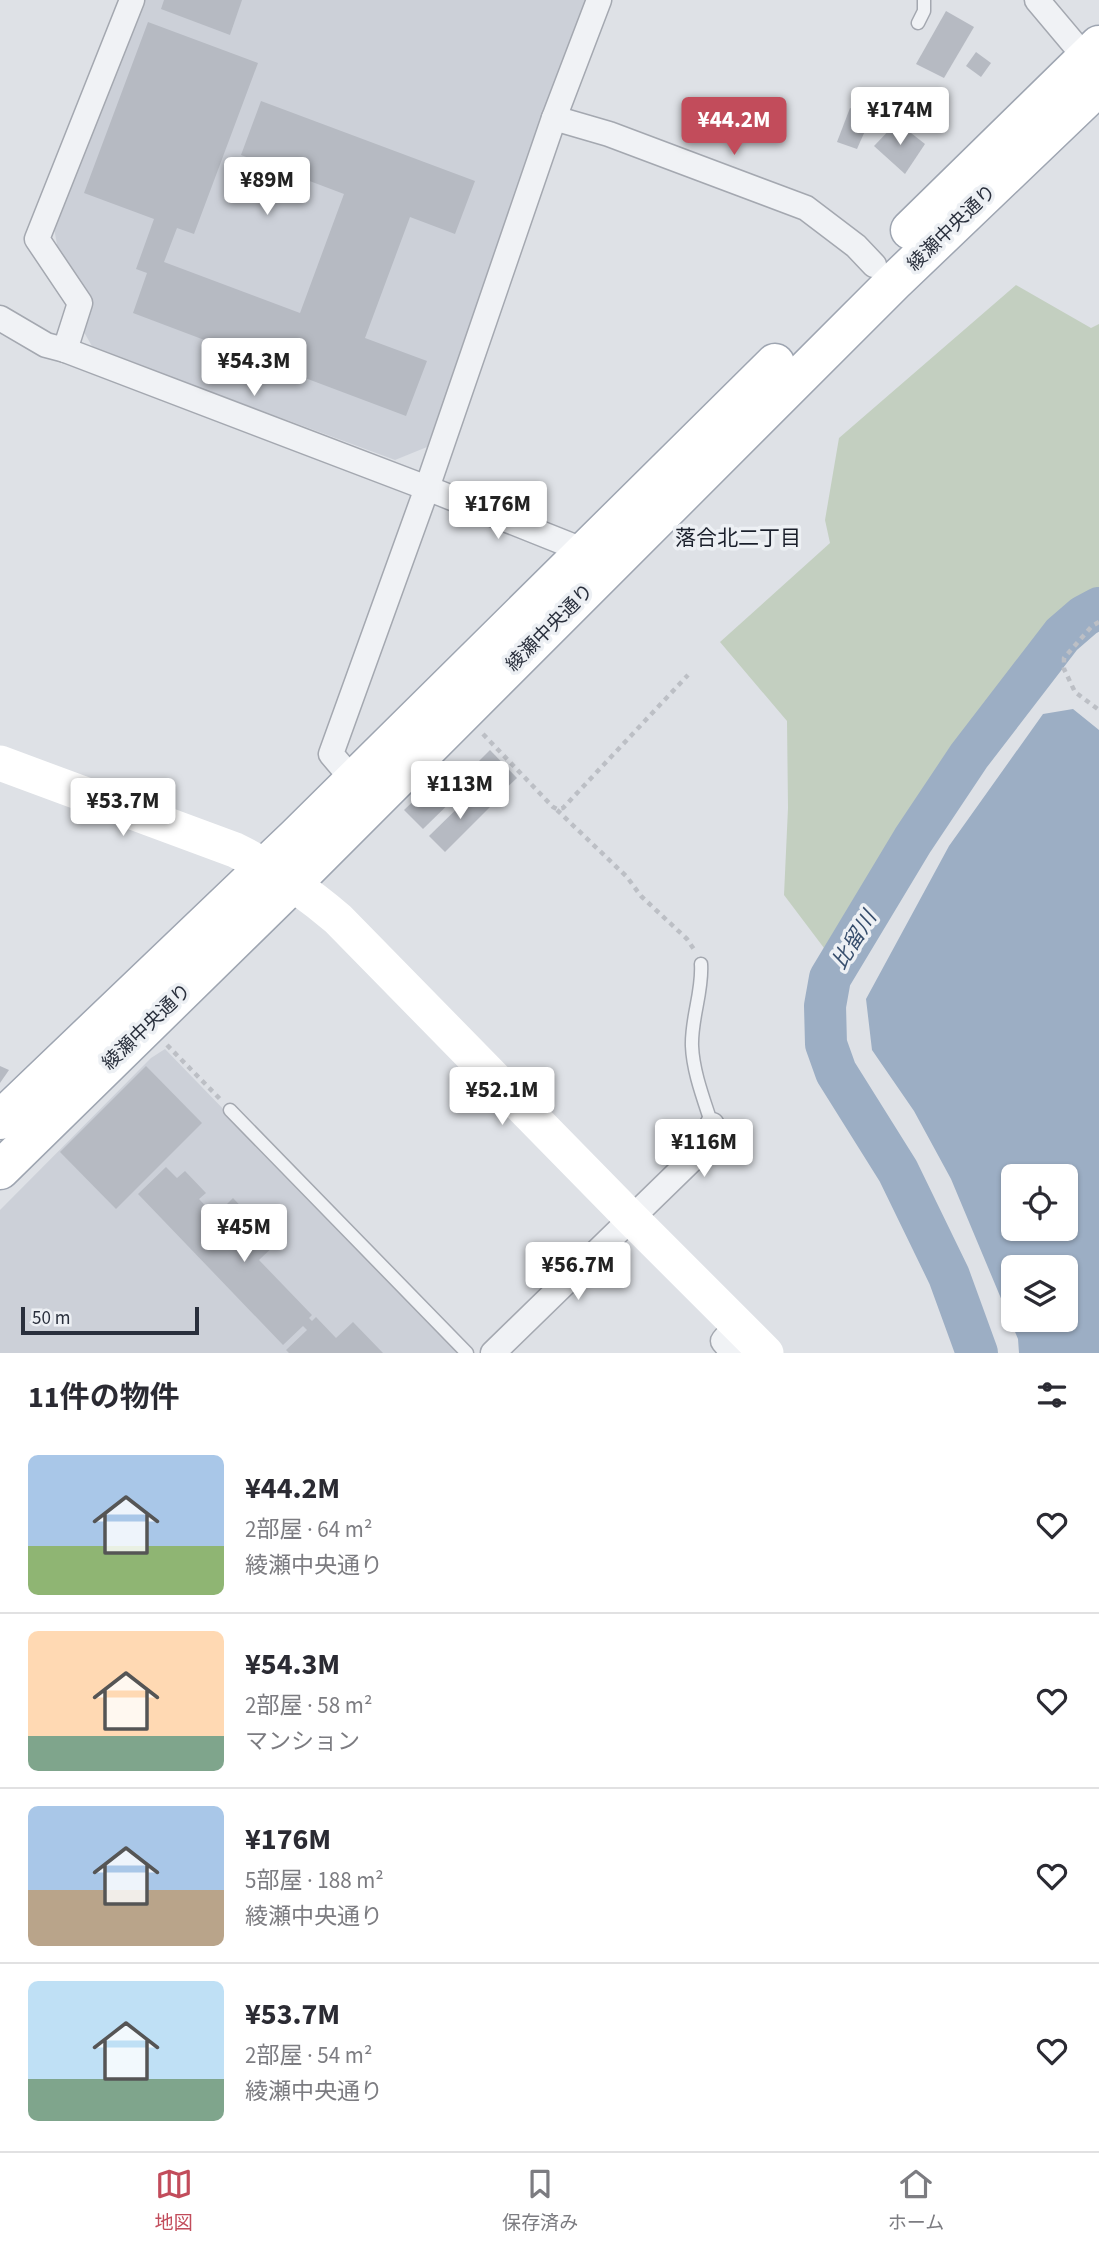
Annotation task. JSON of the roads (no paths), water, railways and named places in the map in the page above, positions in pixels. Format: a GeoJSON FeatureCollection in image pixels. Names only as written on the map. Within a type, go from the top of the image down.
{"type":"FeatureCollection","features":[{"type":"Feature","properties":{"kind":"main road","name":"綾瀬中央通り"},"geometry":{"type":"LineString","coordinates":[[0,1170],[280,874],[353,780],[874,265],[1096,66]]}},
{"type":"Feature","properties":{"kind":"main road","name":"綾瀬中央通り"},"geometry":{"type":"LineString","coordinates":[[0,1121],[280,874],[893,283],[1096,66]]}},
{"type":"Feature","properties":{"kind":"street"},"geometry":{"type":"LineString","coordinates":[[65,350],[80,303],[37,239],[132,0]]}},
{"type":"Feature","properties":{"kind":"street"},"geometry":{"type":"LineString","coordinates":[[353,780],[331,754],[428,488],[554,118],[599,0]]}},
{"type":"Feature","properties":{"kind":"street"},"geometry":{"type":"LineString","coordinates":[[1037,0],[1096,66]]}},
{"type":"Feature","properties":{"kind":"street"},"geometry":{"type":"LineString","coordinates":[[554,118],[609,134],[806,208],[856,246],[874,265]]}},
{"type":"Feature","properties":{"kind":"street"},"geometry":{"type":"LineString","coordinates":[[0,318],[46,345],[428,488],[585,551]]}},
{"type":"Feature","properties":{"kind":"street"},"geometry":{"type":"LineString","coordinates":[[0,763],[235,850],[280,874],[338,919],[631,1218],[735,1339],[766,1353]]}},
{"type":"Feature","properties":{"kind":"street"},"geometry":{"type":"LineString","coordinates":[[493,1353],[717,1135],[712,1125]]}},
{"type":"Feature","properties":{"kind":"lane"},"geometry":{"type":"LineString","coordinates":[[918,23],[924,10],[924,0]]}},
{"type":"Feature","properties":{"kind":"lane"},"geometry":{"type":"LineString","coordinates":[[701,964],[702,976],[692,1046],[696,1071],[712,1125]]}},
{"type":"Feature","properties":{"kind":"lane"},"geometry":{"type":"LineString","coordinates":[[230,1110],[467,1353]]}},
{"type":"Feature","properties":{"kind":"water"},"geometry":{"type":"Polygon","coordinates":[[[1073,709],[1099,730],[1099,1353],[1019,1353],[1015,1332],[1078,1332],[1078,1255],[1001,1255],[1001,1298],[951,1179],[914,1111],[872,1050],[866,999],[949,846],[1043,714],[1073,709]]]}},
{"type":"Feature","properties":{"kind":"waterway","name":"比留川"},"geometry":{"type":"LineString","coordinates":[[977,1353],[949,1276],[898,1171],[836,1072],[826,1044],[825,1006],[830,978],[913,840],[969,756],[1062,635],[1084,616],[1099,608]]}},
{"type":"Feature","properties":{"kind":"district","name":"落合北二丁目"},"geometry":{"type":"Point","coordinates":[738,538]}}]}
